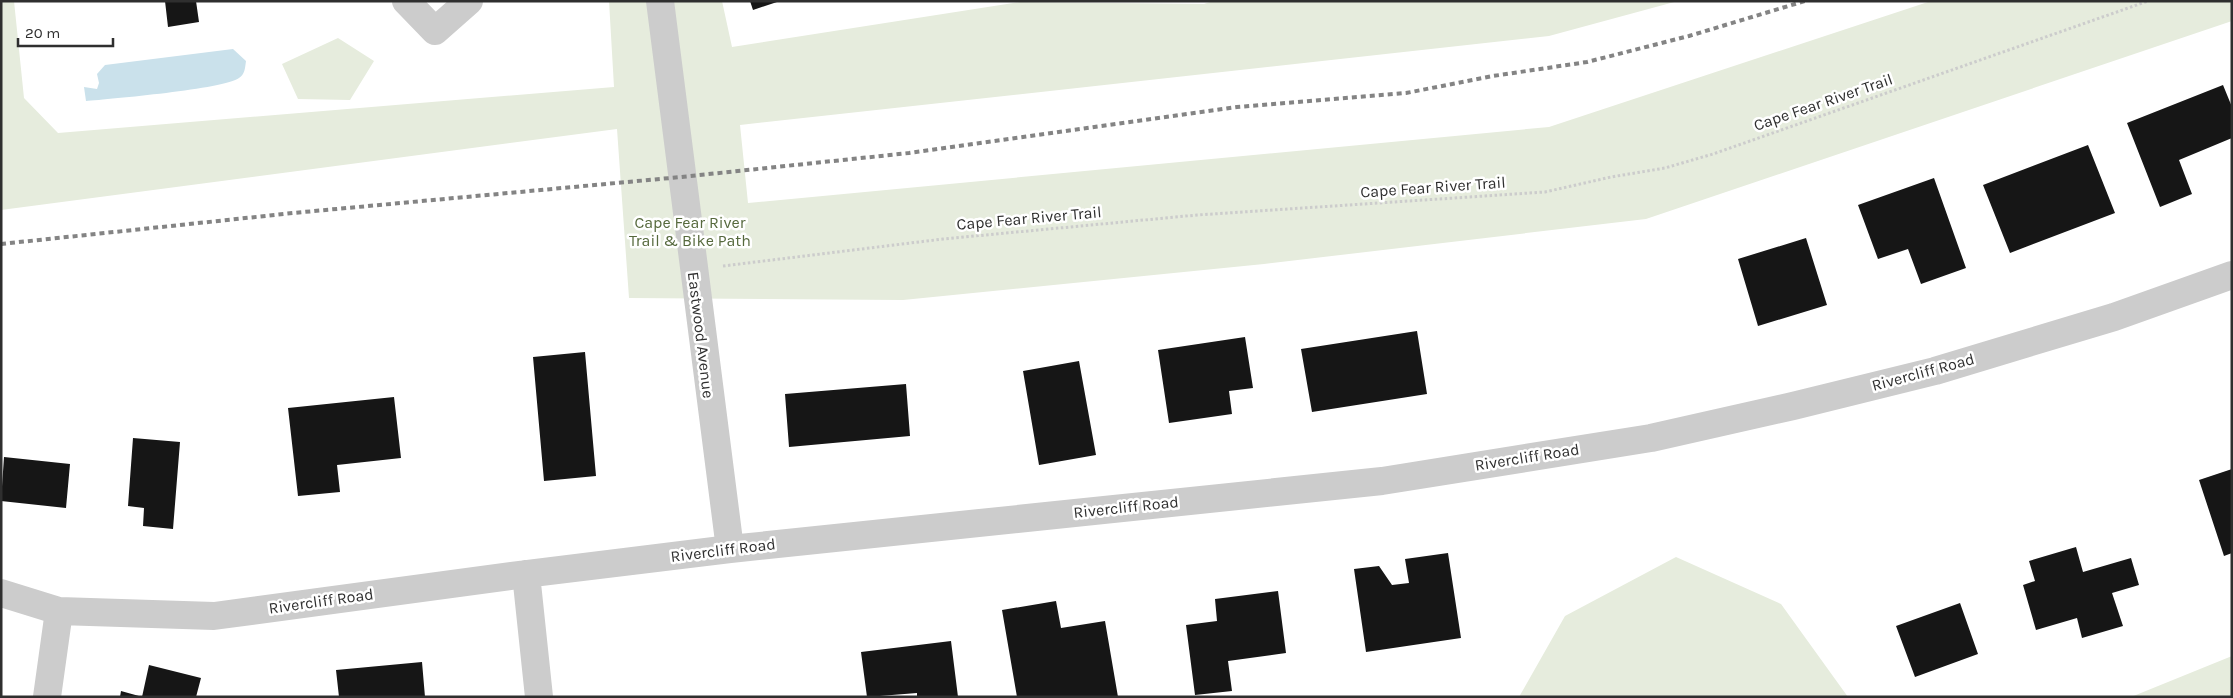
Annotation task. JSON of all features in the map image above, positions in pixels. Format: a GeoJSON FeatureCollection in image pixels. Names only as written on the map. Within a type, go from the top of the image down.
{"type":"FeatureCollection","features":[{"type":"Feature","properties":{"kind":"street"},"geometry":{"type":"LineString","coordinates":[[406,1],[435,31],[469,1]]}},
{"type":"Feature","properties":{"kind":"street","name":"Eastwood Avenue"},"geometry":{"type":"LineString","coordinates":[[660,1],[730,549]]}},
{"type":"Feature","properties":{"kind":"street","name":"Rivercliff Road"},"geometry":{"type":"LineString","coordinates":[[1,593],[59,611],[214,616],[730,549],[1382,480],[1651,438],[1935,371],[2114,317],[2232,275]]}},
{"type":"Feature","properties":{"kind":"street"},"geometry":{"type":"LineString","coordinates":[[526,574],[539,697]]}},
{"type":"Feature","properties":{"kind":"street"},"geometry":{"type":"LineString","coordinates":[[47,697],[59,611]]}},
{"type":"Feature","properties":{"kind":"path","name":"Cape Fear River Trail"},"geometry":{"type":"LineString","coordinates":[[693,270],[943,239],[1178,217],[1545,192],[1611,177],[1665,168],[1713,154],[2148,1]]}},
{"type":"Feature","properties":{"kind":"green space","name":"Cape Fear River Trail & Bike Path"},"geometry":{"type":"Polygon","coordinates":[[[1,1],[14,1],[24,98],[58,133],[614,87],[609,1],[722,1],[732,47],[1020,2],[1204,4],[1213,1],[1678,1],[1549,36],[740,125],[748,203],[1549,127],[1931,1],[2232,1],[2232,21],[1646,219],[1264,264],[903,300],[629,298],[617,129],[1,210],[1,1]]]}},
{"type":"Feature","properties":{"kind":"green space"},"geometry":{"type":"Polygon","coordinates":[[[338,38],[374,61],[350,100],[298,99],[282,64],[338,38]]]}},
{"type":"Feature","properties":{"kind":"green space"},"geometry":{"type":"Polygon","coordinates":[[[1676,557],[1781,604],[1848,697],[1519,697],[1565,616],[1676,557]]]}},
{"type":"Feature","properties":{"kind":"green space"},"geometry":{"type":"Polygon","coordinates":[[[2232,656],[2232,697],[2131,697],[2232,656]]]}},
{"type":"Feature","properties":{"kind":"water"},"geometry":{"type":"Polygon","coordinates":[[[233,49],[246,61],[242,75],[229,82],[166,93],[86,101],[84,87],[97,89],[99,83],[97,74],[105,65],[233,49]]]}},
{"type":"Feature","properties":{"kind":"building"},"geometry":{"type":"Polygon","coordinates":[[[165,1],[196,1],[199,22],[168,27],[165,1]]]}},
{"type":"Feature","properties":{"kind":"building"},"geometry":{"type":"Polygon","coordinates":[[[750,1],[777,1],[777,2],[753,10],[750,1]]]}},
{"type":"Feature","properties":{"kind":"building"},"geometry":{"type":"Polygon","coordinates":[[[2223,85],[2232,107],[2232,138],[2179,160],[2192,194],[2160,207],[2127,123],[2223,85]]]}},
{"type":"Feature","properties":{"kind":"building"},"geometry":{"type":"Polygon","coordinates":[[[2088,145],[2115,213],[2010,253],[1983,185],[2088,145]]]}},
{"type":"Feature","properties":{"kind":"building"},"geometry":{"type":"Polygon","coordinates":[[[1934,178],[1966,268],[1921,284],[1908,249],[1878,259],[1858,205],[1934,178]]]}},
{"type":"Feature","properties":{"kind":"building"},"geometry":{"type":"Polygon","coordinates":[[[1806,238],[1827,305],[1758,326],[1738,259],[1806,238]]]}},
{"type":"Feature","properties":{"kind":"building"},"geometry":{"type":"Polygon","coordinates":[[[1417,331],[1427,394],[1312,412],[1301,349],[1417,331]]]}},
{"type":"Feature","properties":{"kind":"building"},"geometry":{"type":"Polygon","coordinates":[[[1245,337],[1253,388],[1229,391],[1232,414],[1169,423],[1158,350],[1245,337]]]}},
{"type":"Feature","properties":{"kind":"building"},"geometry":{"type":"Polygon","coordinates":[[[585,352],[596,476],[544,481],[533,357],[585,352]]]}},
{"type":"Feature","properties":{"kind":"building"},"geometry":{"type":"Polygon","coordinates":[[[1079,361],[1096,455],[1039,465],[1023,371],[1079,361]]]}},
{"type":"Feature","properties":{"kind":"building"},"geometry":{"type":"Polygon","coordinates":[[[906,384],[910,436],[789,447],[785,394],[906,384]]]}},
{"type":"Feature","properties":{"kind":"building"},"geometry":{"type":"Polygon","coordinates":[[[394,397],[401,458],[337,465],[340,492],[298,496],[288,408],[394,397]]]}},
{"type":"Feature","properties":{"kind":"building"},"geometry":{"type":"Polygon","coordinates":[[[133,438],[180,442],[173,529],[143,526],[144,508],[128,506],[133,438]]]}},
{"type":"Feature","properties":{"kind":"building"},"geometry":{"type":"Polygon","coordinates":[[[4,457],[70,464],[66,508],[1,501],[4,457]]]}},
{"type":"Feature","properties":{"kind":"building"},"geometry":{"type":"Polygon","coordinates":[[[2232,469],[2232,553],[2224,556],[2199,480],[2232,469]]]}},
{"type":"Feature","properties":{"kind":"building"},"geometry":{"type":"Polygon","coordinates":[[[2076,547],[2083,572],[2131,558],[2139,585],[2112,593],[2123,626],[2082,638],[2077,618],[2036,630],[2023,585],[2035,581],[2029,561],[2076,547]]]}},
{"type":"Feature","properties":{"kind":"building"},"geometry":{"type":"Polygon","coordinates":[[[1448,553],[1461,638],[1366,652],[1354,569],[1379,566],[1392,585],[1409,583],[1405,559],[1448,553]]]}},
{"type":"Feature","properties":{"kind":"building"},"geometry":{"type":"Polygon","coordinates":[[[1278,591],[1286,653],[1228,661],[1232,691],[1195,695],[1186,625],[1217,621],[1215,599],[1278,591]]]}},
{"type":"Feature","properties":{"kind":"building"},"geometry":{"type":"Polygon","coordinates":[[[1056,601],[1061,628],[1105,621],[1118,697],[1017,697],[1002,610],[1056,601]]]}},
{"type":"Feature","properties":{"kind":"building"},"geometry":{"type":"Polygon","coordinates":[[[1960,603],[1978,654],[1915,677],[1896,626],[1960,603]]]}},
{"type":"Feature","properties":{"kind":"building"},"geometry":{"type":"Polygon","coordinates":[[[951,641],[958,697],[917,697],[917,693],[867,697],[861,652],[951,641]]]}},
{"type":"Feature","properties":{"kind":"building"},"geometry":{"type":"Polygon","coordinates":[[[422,662],[425,697],[339,697],[336,670],[422,662]]]}},
{"type":"Feature","properties":{"kind":"building"},"geometry":{"type":"Polygon","coordinates":[[[149,665],[201,678],[196,697],[142,697],[149,665]]]}},
{"type":"Feature","properties":{"kind":"building"},"geometry":{"type":"Polygon","coordinates":[[[121,691],[139,696],[139,697],[120,697],[121,691]]]}},
{"type":"Feature","properties":{"kind":"railway"},"geometry":{"type":"LineString","coordinates":[[1,244],[293,213],[681,177],[909,153],[1237,107],[1406,93],[1493,76],[1587,62],[1689,36],[1805,1]]}}]}
